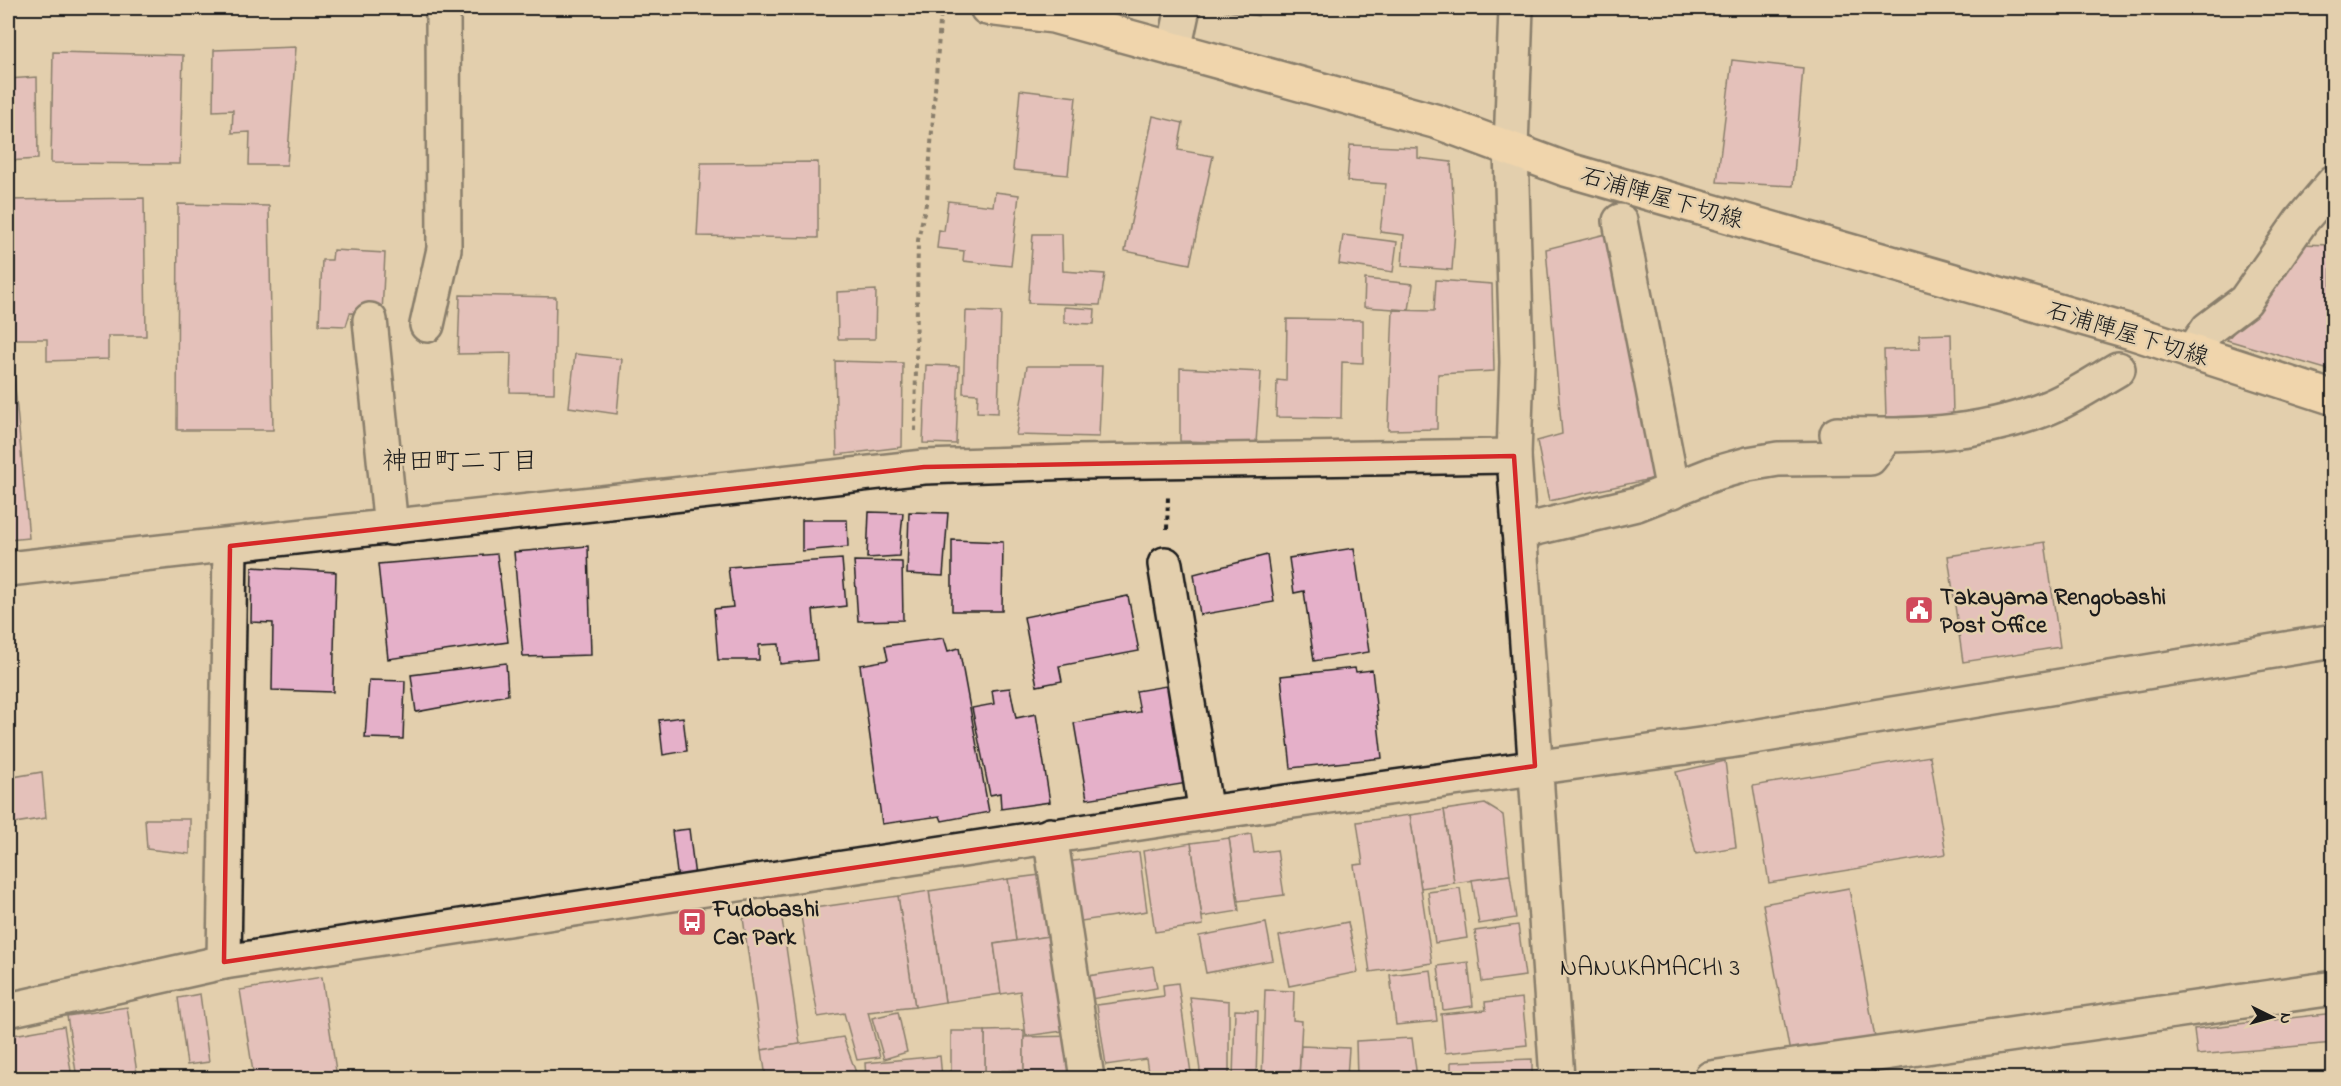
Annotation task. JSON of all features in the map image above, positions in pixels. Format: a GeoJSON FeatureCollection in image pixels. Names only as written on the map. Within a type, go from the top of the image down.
{"type":"FeatureCollection","features":[{"type":"Feature","properties":{"kind":"main road","name":"石浦陣屋下切線"},"geometry":{"type":"LineString","coordinates":[[987,8],[1053,16],[1438,123],[1565,169],[2131,332],[2334,398]]}},
{"type":"Feature","properties":{"kind":"street"},"geometry":{"type":"LineString","coordinates":[[427,325],[444,249],[443,8]]}},
{"type":"Feature","properties":{"kind":"street"},"geometry":{"type":"LineString","coordinates":[[1174,50],[1183,8]]}},
{"type":"Feature","properties":{"kind":"street"},"geometry":{"type":"LineString","coordinates":[[1516,8],[1511,148],[1517,362],[1514,456],[1557,1078]]}},
{"type":"Feature","properties":{"kind":"street"},"geometry":{"type":"LineString","coordinates":[[2193,353],[2208,329],[2246,301],[2301,221],[2334,183]]}},
{"type":"Feature","properties":{"kind":"street"},"geometry":{"type":"LineString","coordinates":[[1620,221],[1673,491]]}},
{"type":"Feature","properties":{"kind":"street"},"geometry":{"type":"LineString","coordinates":[[370,320],[391,528]]}},
{"type":"Feature","properties":{"kind":"street"},"geometry":{"type":"LineString","coordinates":[[1837,434],[1886,436],[1956,432],[2012,420],[2069,398],[2118,369]]}},
{"type":"Feature","properties":{"kind":"street"},"geometry":{"type":"LineString","coordinates":[[1519,532],[1637,504],[1713,474],[1748,464],[1778,459],[1870,458],[1886,436]]}},
{"type":"Feature","properties":{"kind":"street"},"geometry":{"type":"LineString","coordinates":[[8,568],[230,546],[915,468],[1170,461],[1514,456]]}},
{"type":"Feature","properties":{"kind":"street"},"geometry":{"type":"LineString","coordinates":[[224,962],[230,546]]}},
{"type":"Feature","properties":{"kind":"street"},"geometry":{"type":"LineString","coordinates":[[1165,564],[1206,813]]}},
{"type":"Feature","properties":{"kind":"street"},"geometry":{"type":"LineString","coordinates":[[8,1010],[224,962],[1206,813],[1728,741],[2334,641]]}},
{"type":"Feature","properties":{"kind":"street"},"geometry":{"type":"LineString","coordinates":[[1050,836],[1087,1078]]}},
{"type":"Feature","properties":{"kind":"street"},"geometry":{"type":"LineString","coordinates":[[1711,1078],[2334,988]]}},
{"type":"Feature","properties":{"kind":"path"},"geometry":{"type":"LineString","coordinates":[[915,468],[918,240],[927,199],[941,8]]}},
{"type":"Feature","properties":{"kind":"path"},"geometry":{"type":"LineString","coordinates":[[1165,564],[1170,461]]}},
{"type":"Feature","properties":{"kind":"highlighted area"},"geometry":{"type":"Polygon","coordinates":[[[1514,456],[1535,766],[224,962],[230,546],[924,467],[1514,456]]]}},
{"type":"Feature","properties":{"kind":"building"},"geometry":{"type":"Polygon","coordinates":[[[1209,8],[1259,8],[1258,16],[1209,8]]]}},
{"type":"Feature","properties":{"kind":"building"},"geometry":{"type":"Polygon","coordinates":[[[296,47],[287,165],[249,165],[250,132],[232,133],[233,110],[213,111],[214,50],[296,47]]]}},
{"type":"Feature","properties":{"kind":"building"},"geometry":{"type":"Polygon","coordinates":[[[53,52],[183,55],[180,164],[51,163],[53,52]]]}},
{"type":"Feature","properties":{"kind":"building"},"geometry":{"type":"Polygon","coordinates":[[[1732,60],[1803,68],[1793,186],[1717,182],[1732,60]]]}},
{"type":"Feature","properties":{"kind":"building"},"geometry":{"type":"Polygon","coordinates":[[[37,77],[38,159],[8,161],[8,79],[37,77]]]}},
{"type":"Feature","properties":{"kind":"building"},"geometry":{"type":"Polygon","coordinates":[[[1020,90],[1076,97],[1068,175],[1013,170],[1020,90]]]}},
{"type":"Feature","properties":{"kind":"building"},"geometry":{"type":"Polygon","coordinates":[[[1153,116],[1183,123],[1178,150],[1213,156],[1190,264],[1125,251],[1153,116]]]}},
{"type":"Feature","properties":{"kind":"building"},"geometry":{"type":"Polygon","coordinates":[[[1350,145],[1418,148],[1418,158],[1451,162],[1455,230],[1452,270],[1402,266],[1404,235],[1380,232],[1386,184],[1347,181],[1350,145]]]}},
{"type":"Feature","properties":{"kind":"building"},"geometry":{"type":"Polygon","coordinates":[[[818,162],[818,238],[697,236],[701,163],[818,162]]]}},
{"type":"Feature","properties":{"kind":"building"},"geometry":{"type":"Polygon","coordinates":[[[995,192],[1019,195],[1011,266],[963,261],[964,251],[937,248],[939,230],[944,231],[948,201],[993,206],[995,192]]]}},
{"type":"Feature","properties":{"kind":"building"},"geometry":{"type":"Polygon","coordinates":[[[144,198],[146,336],[108,336],[108,359],[47,361],[47,339],[10,339],[8,200],[144,198]]]}},
{"type":"Feature","properties":{"kind":"building"},"geometry":{"type":"Polygon","coordinates":[[[178,204],[269,206],[273,430],[177,430],[178,204]]]}},
{"type":"Feature","properties":{"kind":"building"},"geometry":{"type":"Polygon","coordinates":[[[1610,233],[1660,477],[1549,501],[1537,441],[1562,434],[1546,249],[1610,233]]]}},
{"type":"Feature","properties":{"kind":"building"},"geometry":{"type":"Polygon","coordinates":[[[1033,234],[1062,234],[1063,271],[1105,274],[1100,305],[1028,303],[1033,234]]]}},
{"type":"Feature","properties":{"kind":"building"},"geometry":{"type":"Polygon","coordinates":[[[1343,235],[1397,242],[1393,272],[1339,264],[1343,235]]]}},
{"type":"Feature","properties":{"kind":"building"},"geometry":{"type":"Polygon","coordinates":[[[2299,244],[2331,245],[2329,370],[2227,340],[2260,300],[2299,244]]]}},
{"type":"Feature","properties":{"kind":"building"},"geometry":{"type":"Polygon","coordinates":[[[333,250],[385,253],[382,314],[350,313],[346,326],[319,325],[322,260],[332,260],[333,250]]]}},
{"type":"Feature","properties":{"kind":"building"},"geometry":{"type":"Polygon","coordinates":[[[1365,279],[1413,284],[1409,310],[1364,307],[1365,279]]]}},
{"type":"Feature","properties":{"kind":"building"},"geometry":{"type":"Polygon","coordinates":[[[1436,280],[1492,284],[1494,371],[1438,374],[1437,429],[1388,430],[1393,310],[1434,311],[1436,280]]]}},
{"type":"Feature","properties":{"kind":"building"},"geometry":{"type":"Polygon","coordinates":[[[876,290],[875,339],[838,339],[837,292],[876,290]]]}},
{"type":"Feature","properties":{"kind":"building"},"geometry":{"type":"Polygon","coordinates":[[[460,295],[556,297],[554,393],[510,392],[511,353],[458,354],[460,295]]]}},
{"type":"Feature","properties":{"kind":"building"},"geometry":{"type":"Polygon","coordinates":[[[1064,307],[1095,309],[1094,324],[1064,323],[1064,307]]]}},
{"type":"Feature","properties":{"kind":"building"},"geometry":{"type":"Polygon","coordinates":[[[966,311],[1001,312],[998,413],[977,412],[978,394],[963,393],[966,311]]]}},
{"type":"Feature","properties":{"kind":"building"},"geometry":{"type":"Polygon","coordinates":[[[1287,319],[1363,320],[1363,363],[1342,362],[1341,418],[1276,417],[1277,380],[1286,381],[1287,319]]]}},
{"type":"Feature","properties":{"kind":"building"},"geometry":{"type":"Polygon","coordinates":[[[1951,334],[1953,415],[1886,417],[1884,350],[1920,349],[1919,335],[1951,334]]]}},
{"type":"Feature","properties":{"kind":"building"},"geometry":{"type":"Polygon","coordinates":[[[575,354],[622,359],[617,414],[569,407],[575,354]]]}},
{"type":"Feature","properties":{"kind":"building"},"geometry":{"type":"Polygon","coordinates":[[[8,355],[12,355],[29,538],[8,540],[8,355]]]}},
{"type":"Feature","properties":{"kind":"building"},"geometry":{"type":"Polygon","coordinates":[[[835,361],[903,363],[902,447],[837,455],[835,361]]]}},
{"type":"Feature","properties":{"kind":"building"},"geometry":{"type":"Polygon","coordinates":[[[926,365],[959,366],[956,444],[923,443],[926,365]]]}},
{"type":"Feature","properties":{"kind":"building"},"geometry":{"type":"Polygon","coordinates":[[[1027,366],[1102,366],[1099,437],[1016,435],[1027,366]]]}},
{"type":"Feature","properties":{"kind":"building"},"geometry":{"type":"Polygon","coordinates":[[[1180,368],[1261,372],[1256,443],[1180,441],[1180,368]]]}},
{"type":"Feature","properties":{"kind":"building"},"geometry":{"type":"Polygon","coordinates":[[[869,512],[903,513],[899,556],[867,558],[869,512]]]}},
{"type":"Feature","properties":{"kind":"building"},"geometry":{"type":"Polygon","coordinates":[[[909,512],[948,513],[943,576],[907,574],[909,512]]]}},
{"type":"Feature","properties":{"kind":"building"},"geometry":{"type":"Polygon","coordinates":[[[802,520],[847,520],[848,547],[802,551],[802,520]]]}},
{"type":"Feature","properties":{"kind":"building"},"geometry":{"type":"Polygon","coordinates":[[[952,540],[1003,542],[1002,611],[952,611],[952,540]]]}},
{"type":"Feature","properties":{"kind":"building"},"geometry":{"type":"Polygon","coordinates":[[[2045,542],[2060,647],[1963,662],[1948,556],[2045,542]]]}},
{"type":"Feature","properties":{"kind":"building"},"geometry":{"type":"Polygon","coordinates":[[[588,546],[591,655],[523,657],[514,552],[588,546]]]}},
{"type":"Feature","properties":{"kind":"building"},"geometry":{"type":"Polygon","coordinates":[[[1354,548],[1369,652],[1314,661],[1304,591],[1294,593],[1289,558],[1354,548]]]}},
{"type":"Feature","properties":{"kind":"building"},"geometry":{"type":"Polygon","coordinates":[[[497,554],[508,642],[388,659],[378,564],[497,554]]]}},
{"type":"Feature","properties":{"kind":"building"},"geometry":{"type":"Polygon","coordinates":[[[1267,555],[1274,602],[1200,615],[1194,574],[1267,555]]]}},
{"type":"Feature","properties":{"kind":"building"},"geometry":{"type":"Polygon","coordinates":[[[842,559],[846,606],[813,610],[817,660],[780,664],[779,644],[759,645],[759,660],[718,660],[714,609],[733,607],[728,567],[842,559]]]}},
{"type":"Feature","properties":{"kind":"building"},"geometry":{"type":"Polygon","coordinates":[[[854,561],[902,562],[903,620],[858,621],[854,561]]]}},
{"type":"Feature","properties":{"kind":"building"},"geometry":{"type":"Polygon","coordinates":[[[252,567],[336,572],[333,692],[272,690],[273,623],[251,622],[252,567]]]}},
{"type":"Feature","properties":{"kind":"building"},"geometry":{"type":"Polygon","coordinates":[[[1128,596],[1139,651],[1059,666],[1062,681],[1037,686],[1024,617],[1128,596]]]}},
{"type":"Feature","properties":{"kind":"building"},"geometry":{"type":"Polygon","coordinates":[[[944,638],[948,651],[959,648],[989,812],[942,821],[940,816],[882,824],[860,665],[888,660],[885,646],[944,638]]]}},
{"type":"Feature","properties":{"kind":"building"},"geometry":{"type":"Polygon","coordinates":[[[506,663],[508,695],[416,712],[411,675],[506,663]]]}},
{"type":"Feature","properties":{"kind":"building"},"geometry":{"type":"Polygon","coordinates":[[[1355,668],[1356,672],[1372,670],[1382,758],[1291,768],[1281,676],[1355,668]]]}},
{"type":"Feature","properties":{"kind":"building"},"geometry":{"type":"Polygon","coordinates":[[[369,680],[405,681],[403,739],[365,738],[369,680]]]}},
{"type":"Feature","properties":{"kind":"building"},"geometry":{"type":"Polygon","coordinates":[[[1172,685],[1188,783],[1087,799],[1074,723],[1140,712],[1136,691],[1172,685]]]}},
{"type":"Feature","properties":{"kind":"building"},"geometry":{"type":"Polygon","coordinates":[[[1010,688],[1016,718],[1036,714],[1050,802],[1001,809],[1000,793],[990,795],[972,708],[994,704],[992,690],[1010,688]]]}},
{"type":"Feature","properties":{"kind":"building"},"geometry":{"type":"Polygon","coordinates":[[[683,717],[687,751],[663,755],[659,720],[683,717]]]}},
{"type":"Feature","properties":{"kind":"building"},"geometry":{"type":"Polygon","coordinates":[[[1930,756],[1946,854],[1769,883],[1753,786],[1930,756]]]}},
{"type":"Feature","properties":{"kind":"building"},"geometry":{"type":"Polygon","coordinates":[[[1725,761],[1736,847],[1696,854],[1676,772],[1725,761]]]}},
{"type":"Feature","properties":{"kind":"building"},"geometry":{"type":"Polygon","coordinates":[[[42,772],[46,818],[8,824],[8,778],[42,772]]]}},
{"type":"Feature","properties":{"kind":"building"},"geometry":{"type":"Polygon","coordinates":[[[1485,804],[1503,815],[1510,875],[1454,883],[1444,810],[1485,804]]]}},
{"type":"Feature","properties":{"kind":"building"},"geometry":{"type":"Polygon","coordinates":[[[1444,810],[1454,883],[1421,888],[1410,815],[1444,810]]]}},
{"type":"Feature","properties":{"kind":"building"},"geometry":{"type":"Polygon","coordinates":[[[1410,815],[1432,963],[1370,972],[1354,865],[1363,864],[1357,822],[1410,815]]]}},
{"type":"Feature","properties":{"kind":"building"},"geometry":{"type":"Polygon","coordinates":[[[145,819],[190,819],[190,854],[147,849],[145,819]]]}},
{"type":"Feature","properties":{"kind":"building"},"geometry":{"type":"Polygon","coordinates":[[[689,829],[695,877],[678,881],[672,831],[689,829]]]}},
{"type":"Feature","properties":{"kind":"building"},"geometry":{"type":"Polygon","coordinates":[[[1251,834],[1254,853],[1277,850],[1284,895],[1238,901],[1229,838],[1251,834]]]}},
{"type":"Feature","properties":{"kind":"building"},"geometry":{"type":"Polygon","coordinates":[[[1229,838],[1239,911],[1202,917],[1191,843],[1229,838]]]}},
{"type":"Feature","properties":{"kind":"building"},"geometry":{"type":"Polygon","coordinates":[[[1191,843],[1203,925],[1155,932],[1143,851],[1191,843]]]}},
{"type":"Feature","properties":{"kind":"building"},"geometry":{"type":"Polygon","coordinates":[[[1139,852],[1147,911],[1075,922],[1067,862],[1139,852]]]}},
{"type":"Feature","properties":{"kind":"building"},"geometry":{"type":"Polygon","coordinates":[[[1048,874],[1056,935],[1016,941],[1008,879],[1048,874]]]}},
{"type":"Feature","properties":{"kind":"building"},"geometry":{"type":"Polygon","coordinates":[[[1510,875],[1516,918],[1479,924],[1472,880],[1510,875]]]}},
{"type":"Feature","properties":{"kind":"building"},"geometry":{"type":"Polygon","coordinates":[[[1008,879],[1016,941],[994,944],[1001,994],[945,1002],[929,891],[1008,879]]]}},
{"type":"Feature","properties":{"kind":"building"},"geometry":{"type":"Polygon","coordinates":[[[1460,888],[1467,938],[1435,943],[1428,892],[1460,888]]]}},
{"type":"Feature","properties":{"kind":"building"},"geometry":{"type":"Polygon","coordinates":[[[1849,888],[1875,1038],[1790,1053],[1763,904],[1849,888]]]}},
{"type":"Feature","properties":{"kind":"building"},"geometry":{"type":"Polygon","coordinates":[[[929,891],[945,1002],[915,1007],[898,896],[929,891]]]}},
{"type":"Feature","properties":{"kind":"building"},"geometry":{"type":"Polygon","coordinates":[[[898,896],[915,1007],[868,1012],[880,1057],[857,1060],[844,1013],[818,1017],[800,910],[898,896]]]}},
{"type":"Feature","properties":{"kind":"building"},"geometry":{"type":"Polygon","coordinates":[[[781,912],[800,1044],[762,1050],[743,918],[781,912]]]}},
{"type":"Feature","properties":{"kind":"building"},"geometry":{"type":"Polygon","coordinates":[[[1348,922],[1358,972],[1289,986],[1279,936],[1348,922]]]}},
{"type":"Feature","properties":{"kind":"building"},"geometry":{"type":"Polygon","coordinates":[[[1266,923],[1273,960],[1206,973],[1199,936],[1266,923]]]}},
{"type":"Feature","properties":{"kind":"building"},"geometry":{"type":"Polygon","coordinates":[[[1518,925],[1525,976],[1482,982],[1475,931],[1518,925]]]}},
{"type":"Feature","properties":{"kind":"building"},"geometry":{"type":"Polygon","coordinates":[[[1056,935],[1070,1030],[1026,1036],[1020,991],[1001,994],[994,944],[1056,935]]]}},
{"type":"Feature","properties":{"kind":"building"},"geometry":{"type":"Polygon","coordinates":[[[1468,962],[1473,1006],[1443,1010],[1438,966],[1468,962]]]}},
{"type":"Feature","properties":{"kind":"building"},"geometry":{"type":"Polygon","coordinates":[[[1153,966],[1157,988],[1091,999],[1088,976],[1153,966]]]}},
{"type":"Feature","properties":{"kind":"building"},"geometry":{"type":"Polygon","coordinates":[[[1431,970],[1437,1021],[1396,1025],[1390,975],[1431,970]]]}},
{"type":"Feature","properties":{"kind":"building"},"geometry":{"type":"Polygon","coordinates":[[[322,977],[336,1071],[291,1078],[254,1078],[240,990],[322,977]]]}},
{"type":"Feature","properties":{"kind":"building"},"geometry":{"type":"Polygon","coordinates":[[[1178,983],[1191,1073],[1149,1078],[1146,1059],[1106,1065],[1097,1005],[1164,996],[1163,985],[1178,983]]]}},
{"type":"Feature","properties":{"kind":"building"},"geometry":{"type":"Polygon","coordinates":[[[1265,990],[1294,991],[1293,1020],[1302,1021],[1299,1078],[1262,1078],[1265,990]]]}},
{"type":"Feature","properties":{"kind":"building"},"geometry":{"type":"Polygon","coordinates":[[[200,994],[209,1062],[187,1065],[178,998],[200,994]]]}},
{"type":"Feature","properties":{"kind":"building"},"geometry":{"type":"Polygon","coordinates":[[[1190,997],[1229,1001],[1229,1078],[1201,1078],[1190,997]]]}},
{"type":"Feature","properties":{"kind":"building"},"geometry":{"type":"Polygon","coordinates":[[[1522,998],[1527,1045],[1445,1053],[1441,1014],[1486,1010],[1485,1002],[1522,998]]]}},
{"type":"Feature","properties":{"kind":"building"},"geometry":{"type":"Polygon","coordinates":[[[127,1007],[137,1073],[116,1076],[117,1078],[77,1078],[67,1016],[127,1007]]]}},
{"type":"Feature","properties":{"kind":"building"},"geometry":{"type":"Polygon","coordinates":[[[1235,1010],[1258,1011],[1256,1078],[1233,1078],[1235,1010]]]}},
{"type":"Feature","properties":{"kind":"building"},"geometry":{"type":"Polygon","coordinates":[[[898,1012],[907,1052],[884,1059],[872,1018],[898,1012]]]}},
{"type":"Feature","properties":{"kind":"building"},"geometry":{"type":"Polygon","coordinates":[[[2334,1013],[2334,1043],[2197,1055],[2194,1029],[2334,1013]]]}},
{"type":"Feature","properties":{"kind":"building"},"geometry":{"type":"Polygon","coordinates":[[[64,1026],[72,1078],[8,1078],[8,1036],[64,1026]]]}},
{"type":"Feature","properties":{"kind":"building"},"geometry":{"type":"Polygon","coordinates":[[[1024,1030],[1024,1070],[1002,1071],[1002,1078],[985,1078],[985,1031],[1024,1030]]]}},
{"type":"Feature","properties":{"kind":"building"},"geometry":{"type":"Polygon","coordinates":[[[951,1031],[985,1031],[985,1078],[951,1078],[951,1031]]]}},
{"type":"Feature","properties":{"kind":"building"},"geometry":{"type":"Polygon","coordinates":[[[1078,1036],[1079,1078],[1002,1078],[1002,1071],[1024,1070],[1024,1037],[1078,1036]]]}},
{"type":"Feature","properties":{"kind":"building"},"geometry":{"type":"Polygon","coordinates":[[[843,1037],[858,1078],[766,1078],[762,1050],[843,1037]]]}},
{"type":"Feature","properties":{"kind":"building"},"geometry":{"type":"Polygon","coordinates":[[[1412,1038],[1417,1078],[1357,1078],[1356,1041],[1412,1038]]]}},
{"type":"Feature","properties":{"kind":"building"},"geometry":{"type":"Polygon","coordinates":[[[1301,1046],[1349,1048],[1347,1078],[1299,1078],[1301,1046]]]}},
{"type":"Feature","properties":{"kind":"building"},"geometry":{"type":"Polygon","coordinates":[[[940,1056],[942,1078],[866,1078],[865,1063],[940,1056]]]}},
{"type":"Feature","properties":{"kind":"building"},"geometry":{"type":"Polygon","coordinates":[[[1532,1059],[1532,1078],[1451,1076],[1451,1062],[1532,1059]]]}},
{"type":"Feature","properties":{"kind":"building"},"geometry":{"type":"Polygon","coordinates":[[[318,1074],[319,1078],[291,1078],[318,1074]]]}},
{"type":"Feature","properties":{"kind":"place","name":"Takayama Rengobashi Post Office"},"geometry":{"type":"Point","coordinates":[1919,610]}},
{"type":"Feature","properties":{"kind":"place","name":"Fudobashi Car Park"},"geometry":{"type":"Point","coordinates":[692,922]}},
{"type":"Feature","properties":{"kind":"district","name":"神田町二丁目"},"geometry":{"type":"Point","coordinates":[460,460]}},
{"type":"Feature","properties":{"kind":"district","name":"NANUKAMACHI 3"},"geometry":{"type":"Point","coordinates":[1650,966]}}]}
